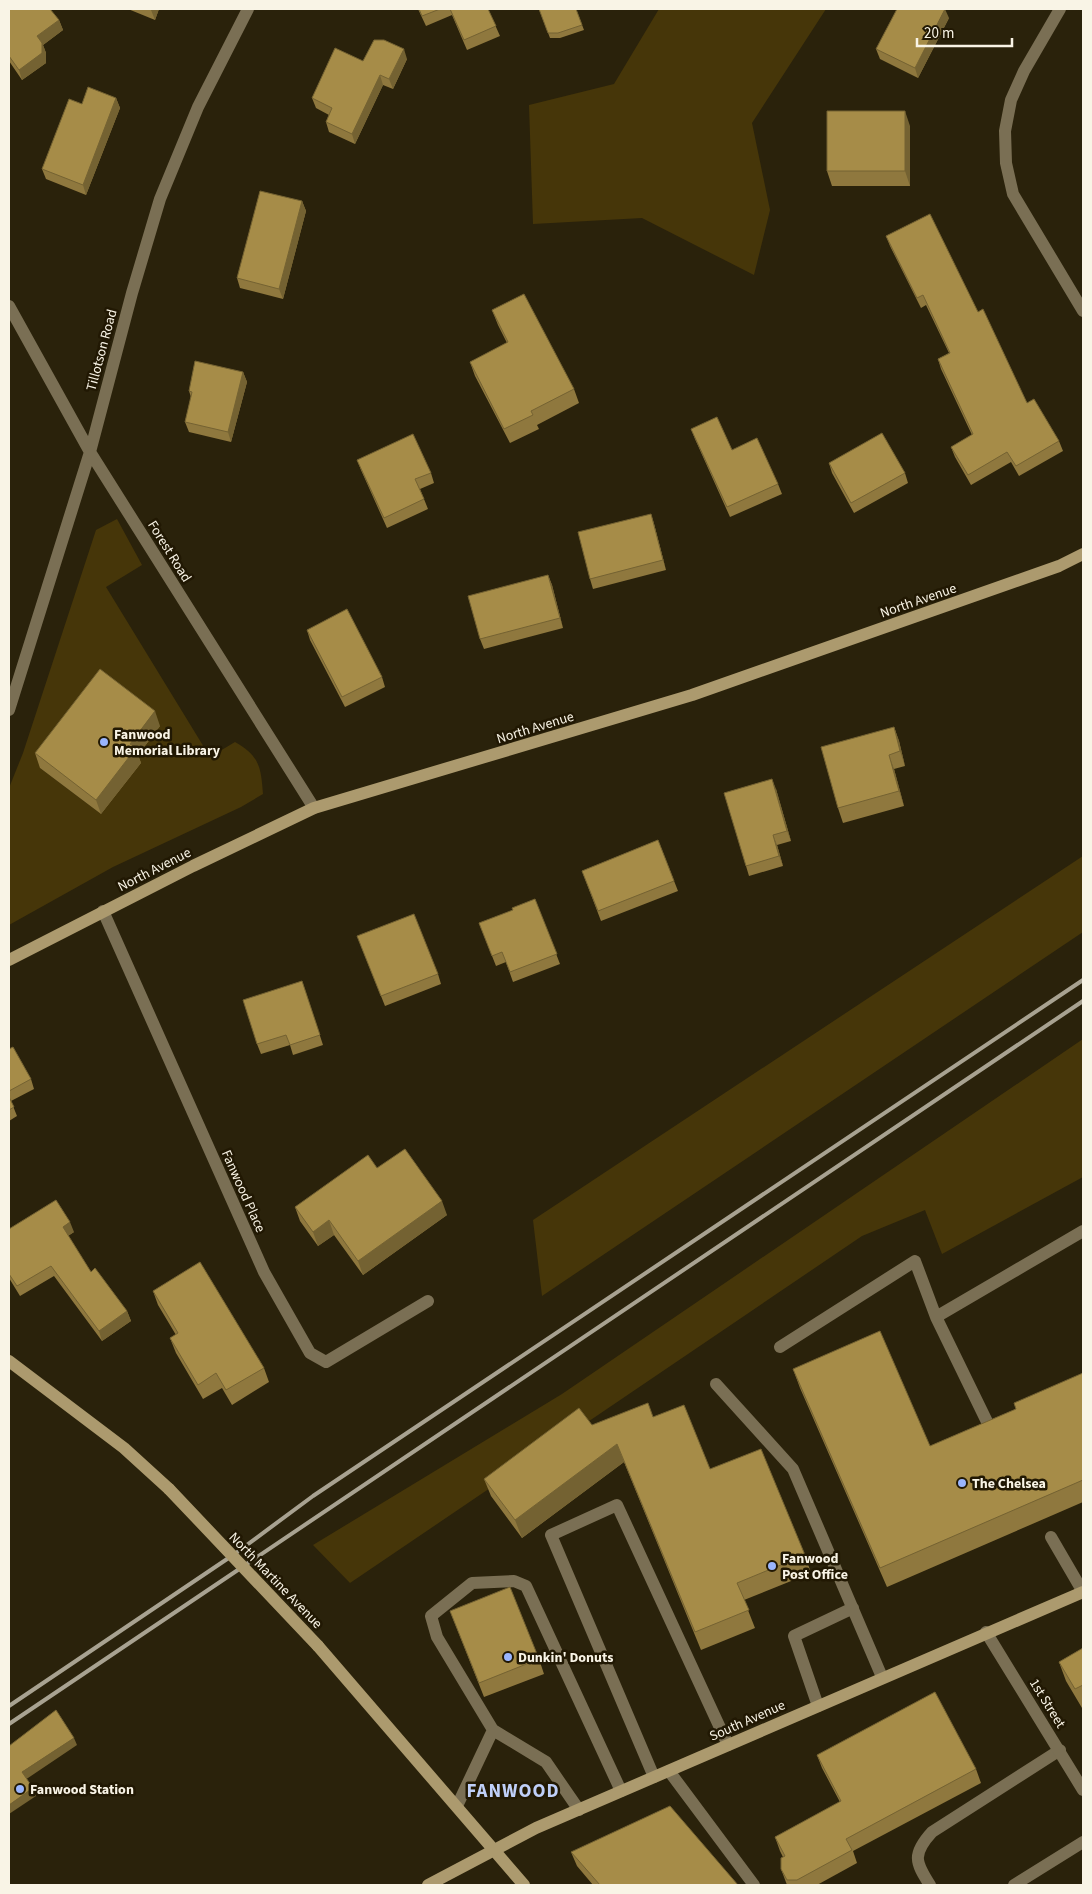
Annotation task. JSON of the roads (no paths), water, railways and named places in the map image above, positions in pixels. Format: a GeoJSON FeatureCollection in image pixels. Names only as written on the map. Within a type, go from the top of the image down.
{"type":"FeatureCollection","features":[{"type":"Feature","properties":{"kind":"main road","name":"North Avenue"},"geometry":{"type":"LineString","coordinates":[[9,960],[103,911],[314,808],[692,695],[1050,570],[1083,554]]}},
{"type":"Feature","properties":{"kind":"main road","name":"North Martine Avenue"},"geometry":{"type":"LineString","coordinates":[[9,1361],[124,1448],[169,1489],[318,1646],[524,1885]]}},
{"type":"Feature","properties":{"kind":"main road","name":"South Avenue"},"geometry":{"type":"LineString","coordinates":[[428,1885],[493,1850],[578,1810],[986,1632],[1083,1592]]}},
{"type":"Feature","properties":{"kind":"street","name":"Tillotson Road"},"geometry":{"type":"LineString","coordinates":[[9,710],[90,452],[132,293],[160,199],[198,107],[248,9]]}},
{"type":"Feature","properties":{"kind":"street"},"geometry":{"type":"LineString","coordinates":[[1060,9],[1024,71],[1011,100],[1005,131],[1006,163],[1013,194],[1083,311]]}},
{"type":"Feature","properties":{"kind":"street","name":"Forest Road"},"geometry":{"type":"LineString","coordinates":[[9,306],[90,452],[314,808]]}},
{"type":"Feature","properties":{"kind":"street","name":"Fanwood Place"},"geometry":{"type":"LineString","coordinates":[[103,911],[264,1272],[310,1353],[326,1362],[428,1301]]}},
{"type":"Feature","properties":{"kind":"street"},"geometry":{"type":"LineString","coordinates":[[936,1317],[1083,1231]]}},
{"type":"Feature","properties":{"kind":"street"},"geometry":{"type":"LineString","coordinates":[[780,1347],[915,1261],[936,1317],[992,1432]]}},
{"type":"Feature","properties":{"kind":"street"},"geometry":{"type":"LineString","coordinates":[[716,1384],[793,1469],[882,1677]]}},
{"type":"Feature","properties":{"kind":"street"},"geometry":{"type":"LineString","coordinates":[[654,1777],[552,1535],[617,1505],[728,1745]]}},
{"type":"Feature","properties":{"kind":"street"},"geometry":{"type":"LineString","coordinates":[[1051,1537],[1083,1592]]}},
{"type":"Feature","properties":{"kind":"street"},"geometry":{"type":"LineString","coordinates":[[578,1810],[546,1762],[493,1730],[436,1637],[431,1616],[472,1583],[514,1581],[526,1586],[621,1792]]}},
{"type":"Feature","properties":{"kind":"street"},"geometry":{"type":"LineString","coordinates":[[818,1706],[794,1636],[853,1608]]}},
{"type":"Feature","properties":{"kind":"street","name":"1st Street"},"geometry":{"type":"LineString","coordinates":[[986,1632],[1083,1790]]}},
{"type":"Feature","properties":{"kind":"street"},"geometry":{"type":"LineString","coordinates":[[457,1806],[493,1730]]}},
{"type":"Feature","properties":{"kind":"street"},"geometry":{"type":"LineString","coordinates":[[930,1885],[918,1866],[920,1845],[932,1832],[1060,1750]]}},
{"type":"Feature","properties":{"kind":"street"},"geometry":{"type":"LineString","coordinates":[[669,1771],[754,1885]]}},
{"type":"Feature","properties":{"kind":"street"},"geometry":{"type":"LineString","coordinates":[[1014,1885],[1083,1842]]}},
{"type":"Feature","properties":{"kind":"railway"},"geometry":{"type":"LineString","coordinates":[[9,1706],[236,1553],[313,1496],[1083,980]]}},
{"type":"Feature","properties":{"kind":"railway"},"geometry":{"type":"LineString","coordinates":[[9,1724],[1083,1001]]}},
{"type":"Feature","properties":{"kind":"place","name":"Fanwood Memorial Library"},"geometry":{"type":"Point","coordinates":[104,742]}},
{"type":"Feature","properties":{"kind":"place","name":"The Chelsea"},"geometry":{"type":"Point","coordinates":[962,1483]}},
{"type":"Feature","properties":{"kind":"place","name":"Fanwood Post Office"},"geometry":{"type":"Point","coordinates":[772,1566]}},
{"type":"Feature","properties":{"kind":"place","name":"Dunkin' Donuts"},"geometry":{"type":"Point","coordinates":[508,1657]}},
{"type":"Feature","properties":{"kind":"place","name":"Fanwood Station"},"geometry":{"type":"Point","coordinates":[20,1789]}},
{"type":"Feature","properties":{"kind":"district","name":"FANWOOD"},"geometry":{"type":"Point","coordinates":[513,1790]}}]}
